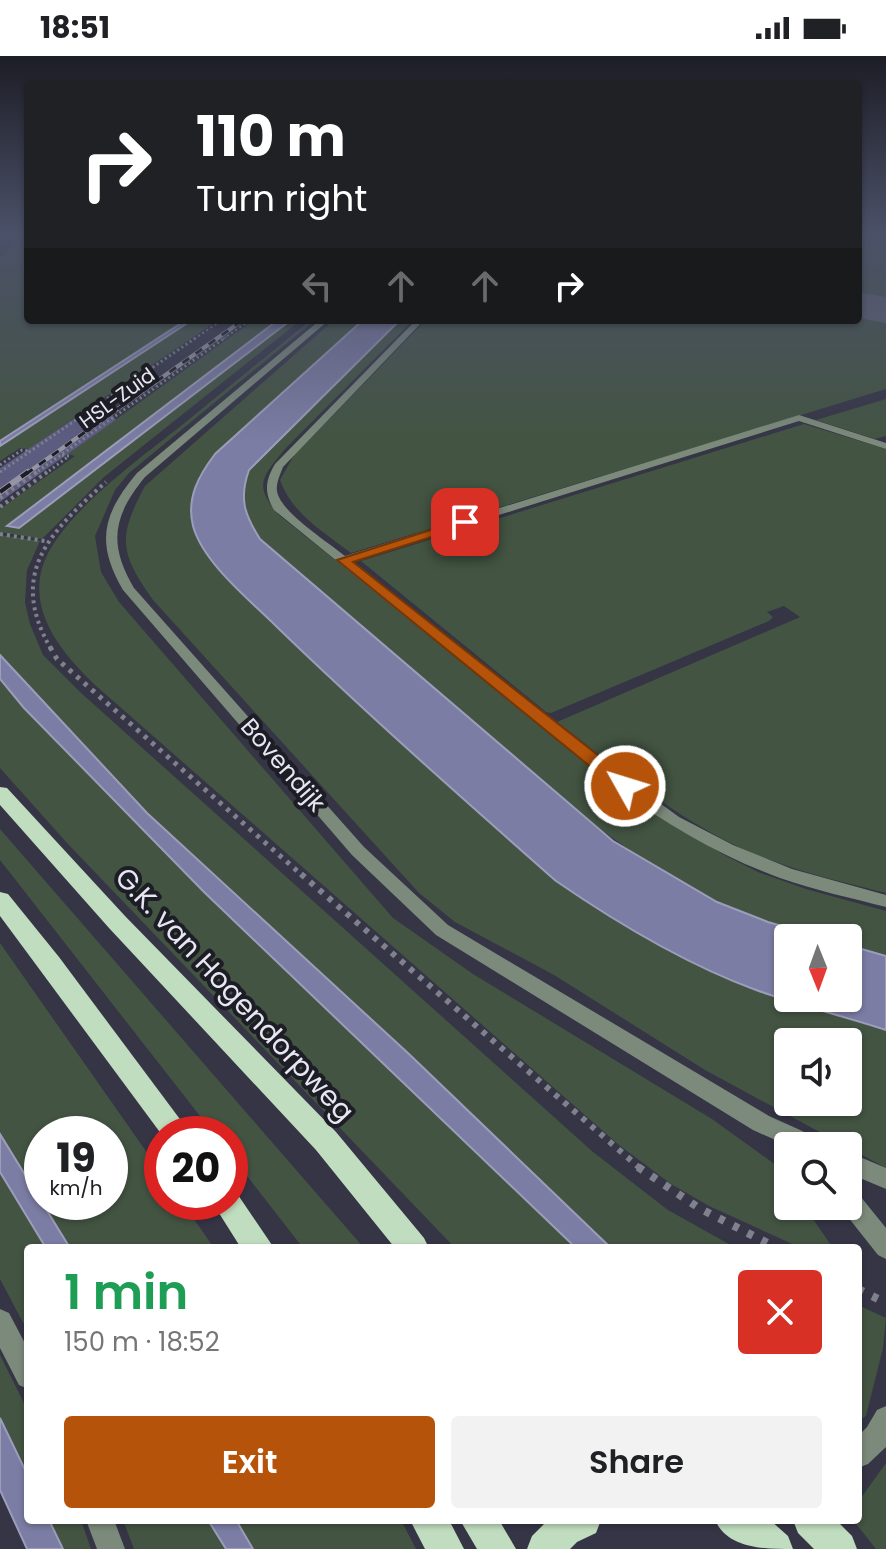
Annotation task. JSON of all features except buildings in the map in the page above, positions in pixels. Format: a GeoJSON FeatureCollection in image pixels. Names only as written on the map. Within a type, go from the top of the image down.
{"type":"FeatureCollection","features":[{"type":"Feature","properties":{"kind":"main road","name":"G.K. van Hogendorpweg"},"geometry":{"type":"LineString","coordinates":[[0,793],[117,922],[326,1141],[411,1244]]}},
{"type":"Feature","properties":{"kind":"main road"},"geometry":{"type":"LineString","coordinates":[[0,900],[163,1116]]}},
{"type":"Feature","properties":{"kind":"main road"},"geometry":{"type":"LineString","coordinates":[[239,1220],[256,1244]]}},
{"type":"Feature","properties":{"kind":"main road"},"geometry":{"type":"LineString","coordinates":[[430,1524],[446,1549]]}},
{"type":"Feature","properties":{"kind":"main road"},"geometry":{"type":"LineString","coordinates":[[481,1524],[498,1549]]}},
{"type":"Feature","properties":{"kind":"main road"},"geometry":{"type":"LineString","coordinates":[[545,1549],[564,1529],[575,1524]]}},
{"type":"Feature","properties":{"kind":"main road"},"geometry":{"type":"LineString","coordinates":[[815,1524],[839,1549]]}},
{"type":"Feature","properties":{"kind":"street","name":"Bovendijk"},"geometry":{"type":"LineString","coordinates":[[320,324],[141,475],[128,490],[114,513],[109,539],[114,567],[129,590],[358,851],[432,922],[487,959],[781,1132]]}},
{"type":"Feature","properties":{"kind":"street"},"geometry":{"type":"LineString","coordinates":[[416,324],[279,466],[271,481],[270,495],[278,508],[673,821],[787,874],[886,901]]}},
{"type":"Feature","properties":{"kind":"street"},"geometry":{"type":"LineString","coordinates":[[343,560],[799,418],[886,446]]}},
{"type":"Feature","properties":{"kind":"street","name":"Bovendijk"},"geometry":{"type":"LineString","coordinates":[[761,1123],[774,1135]]}},
{"type":"Feature","properties":{"kind":"street"},"geometry":{"type":"LineString","coordinates":[[862,1168],[886,1179]]}},
{"type":"Feature","properties":{"kind":"street"},"geometry":{"type":"LineString","coordinates":[[862,1217],[886,1247]]}},
{"type":"Feature","properties":{"kind":"street"},"geometry":{"type":"LineString","coordinates":[[0,1322],[24,1368]]}},
{"type":"Feature","properties":{"kind":"street"},"geometry":{"type":"LineString","coordinates":[[862,1450],[877,1437],[886,1419]]}},
{"type":"Feature","properties":{"kind":"street"},"geometry":{"type":"LineString","coordinates":[[102,1524],[111,1549]]}},
{"type":"Feature","properties":{"kind":"path","name":"HSL-Zuid"},"geometry":{"type":"LineString","coordinates":[[0,472],[216,324]]}},
{"type":"Feature","properties":{"kind":"path","name":"HSL-Zuid"},"geometry":{"type":"LineString","coordinates":[[0,498],[244,324]]}},
{"type":"Feature","properties":{"kind":"path"},"geometry":{"type":"LineString","coordinates":[[0,465],[22,450],[31,451]]}},
{"type":"Feature","properties":{"kind":"path"},"geometry":{"type":"LineString","coordinates":[[0,507],[69,456],[61,455]]}},
{"type":"Feature","properties":{"kind":"path"},"geometry":{"type":"LineString","coordinates":[[0,534],[46,541]]}},
{"type":"Feature","properties":{"kind":"path"},"geometry":{"type":"LineString","coordinates":[[862,1291],[886,1303]]}},
{"type":"Feature","properties":{"kind":"green space"},"geometry":{"type":"Polygon","coordinates":[[[0,304],[24,304],[24,324],[180,324],[0,441],[0,304]]]}},
{"type":"Feature","properties":{"kind":"green space"},"geometry":{"type":"Polygon","coordinates":[[[862,317],[886,321],[886,389],[351,553],[301,513],[285,492],[280,480],[294,455],[422,324],[862,324],[862,317]]]}},
{"type":"Feature","properties":{"kind":"green space"},"geometry":{"type":"Polygon","coordinates":[[[186,324],[212,324],[29,449],[20,448],[0,461],[0,446],[186,324]]]}},
{"type":"Feature","properties":{"kind":"green space"},"geometry":{"type":"Polygon","coordinates":[[[248,324],[296,324],[104,477],[42,539],[0,532],[0,509],[75,456],[68,454],[248,324]]]}},
{"type":"Feature","properties":{"kind":"green space"},"geometry":{"type":"Polygon","coordinates":[[[306,324],[310,324],[129,473],[115,490],[95,536],[101,572],[119,602],[393,918],[473,974],[712,1119],[774,1164],[774,1220],[814,1220],[830,1244],[792,1244],[709,1206],[671,1184],[619,1145],[95,685],[72,661],[45,618],[40,602],[42,568],[65,528],[127,469],[306,324]]]}},
{"type":"Feature","properties":{"kind":"green space"},"geometry":{"type":"Polygon","coordinates":[[[329,324],[359,324],[199,476],[328,677],[556,881],[678,955],[730,980],[774,996],[774,1012],[827,1012],[886,1030],[886,1168],[862,1155],[862,1132],[820,1132],[790,1116],[862,1116],[862,1028],[774,1028],[774,1107],[705,1070],[554,975],[455,922],[419,893],[153,600],[129,557],[126,545],[130,519],[145,486],[329,324]]]}},
{"type":"Feature","properties":{"kind":"green space"},"geometry":{"type":"Polygon","coordinates":[[[396,324],[409,324],[285,449],[271,467],[263,488],[271,505],[279,515],[636,801],[758,872],[886,911],[886,956],[862,949],[862,924],[774,924],[741,913],[687,886],[633,853],[533,776],[260,539],[250,522],[244,489],[249,470],[396,324]]]}},
{"type":"Feature","properties":{"kind":"green space"},"geometry":{"type":"Polygon","coordinates":[[[886,399],[886,436],[875,439],[816,420],[886,399]]]}},
{"type":"Feature","properties":{"kind":"green space"},"geometry":{"type":"Polygon","coordinates":[[[804,424],[886,449],[886,893],[782,864],[739,847],[683,816],[557,722],[800,617],[784,606],[767,612],[773,617],[769,621],[551,713],[361,561],[804,424]]]}},
{"type":"Feature","properties":{"kind":"green space"},"geometry":{"type":"Polygon","coordinates":[[[0,535],[40,541],[27,570],[25,602],[30,624],[43,655],[80,692],[593,1152],[668,1210],[729,1244],[451,1244],[67,843],[0,768],[0,535]]]}},
{"type":"Feature","properties":{"kind":"green space"},"geometry":{"type":"Polygon","coordinates":[[[0,829],[361,1244],[300,1244],[248,1177],[248,1116],[200,1116],[0,860],[0,829]]]}},
{"type":"Feature","properties":{"kind":"green space"},"geometry":{"type":"Polygon","coordinates":[[[0,943],[121,1116],[24,1116],[24,1220],[128,1220],[128,1126],[144,1148],[144,1220],[195,1220],[211,1244],[24,1244],[24,1324],[0,1279],[0,943]]]}},
{"type":"Feature","properties":{"kind":"green space"},"geometry":{"type":"Polygon","coordinates":[[[862,1307],[886,1318],[883,1348],[866,1416],[862,1418],[862,1307]]]}},
{"type":"Feature","properties":{"kind":"green space"},"geometry":{"type":"Polygon","coordinates":[[[0,1355],[24,1403],[24,1468],[0,1418],[0,1355]]]}},
{"type":"Feature","properties":{"kind":"green space"},"geometry":{"type":"Polygon","coordinates":[[[886,1463],[886,1549],[876,1549],[856,1524],[862,1524],[862,1496],[886,1463]]]}},
{"type":"Feature","properties":{"kind":"green space"},"geometry":{"type":"Polygon","coordinates":[[[51,1524],[82,1524],[91,1549],[63,1549],[51,1524]]]}},
{"type":"Feature","properties":{"kind":"green space"},"geometry":{"type":"Polygon","coordinates":[[[125,1524],[403,1524],[416,1549],[134,1549],[125,1524]]]}},
{"type":"Feature","properties":{"kind":"water"},"geometry":{"type":"Polygon","coordinates":[[[180,324],[186,324],[0,446],[0,441],[180,324]]]}},
{"type":"Feature","properties":{"kind":"water"},"geometry":{"type":"Polygon","coordinates":[[[273,324],[286,324],[19,528],[7,526],[273,324]]]}},
{"type":"Feature","properties":{"kind":"water"},"geometry":{"type":"Polygon","coordinates":[[[359,324],[396,324],[249,470],[244,498],[250,522],[260,539],[613,841],[717,902],[775,924],[774,996],[730,980],[678,955],[627,927],[556,881],[346,693],[242,594],[198,540],[191,506],[195,487],[209,462],[359,324]]]}},
{"type":"Feature","properties":{"kind":"water"},"geometry":{"type":"Polygon","coordinates":[[[0,655],[147,813],[409,1054],[607,1244],[572,1244],[204,892],[24,708],[0,679],[0,655]]]}},
{"type":"Feature","properties":{"kind":"water"},"geometry":{"type":"Polygon","coordinates":[[[862,949],[886,956],[886,1030],[827,1012],[862,1012],[862,949]]]}},
{"type":"Feature","properties":{"kind":"water"},"geometry":{"type":"Polygon","coordinates":[[[0,1134],[24,1173],[24,1212],[0,1172],[0,1134]]]}},
{"type":"Feature","properties":{"kind":"water"},"geometry":{"type":"Polygon","coordinates":[[[29,1220],[53,1220],[68,1244],[44,1244],[29,1220]]]}},
{"type":"Feature","properties":{"kind":"water"},"geometry":{"type":"Polygon","coordinates":[[[0,1418],[24,1468],[24,1524],[51,1524],[63,1549],[27,1549],[0,1490],[0,1418]]]}},
{"type":"Feature","properties":{"kind":"water"},"geometry":{"type":"Polygon","coordinates":[[[210,1524],[238,1524],[253,1549],[226,1549],[210,1524]]]}},
{"type":"Feature","properties":{"kind":"taxiway"},"geometry":{"type":"LineString","coordinates":[[862,306],[886,310]]}},
{"type":"Feature","properties":{"kind":"railway"},"geometry":{"type":"LineString","coordinates":[[26,474],[237,324]]}},
{"type":"Feature","properties":{"kind":"railway"},"geometry":{"type":"LineString","coordinates":[[0,492],[28,472]]}},
{"type":"Feature","properties":{"kind":"route"},"geometry":{"type":"LineString","coordinates":[[465,522],[343,560],[625,786]]}}]}
